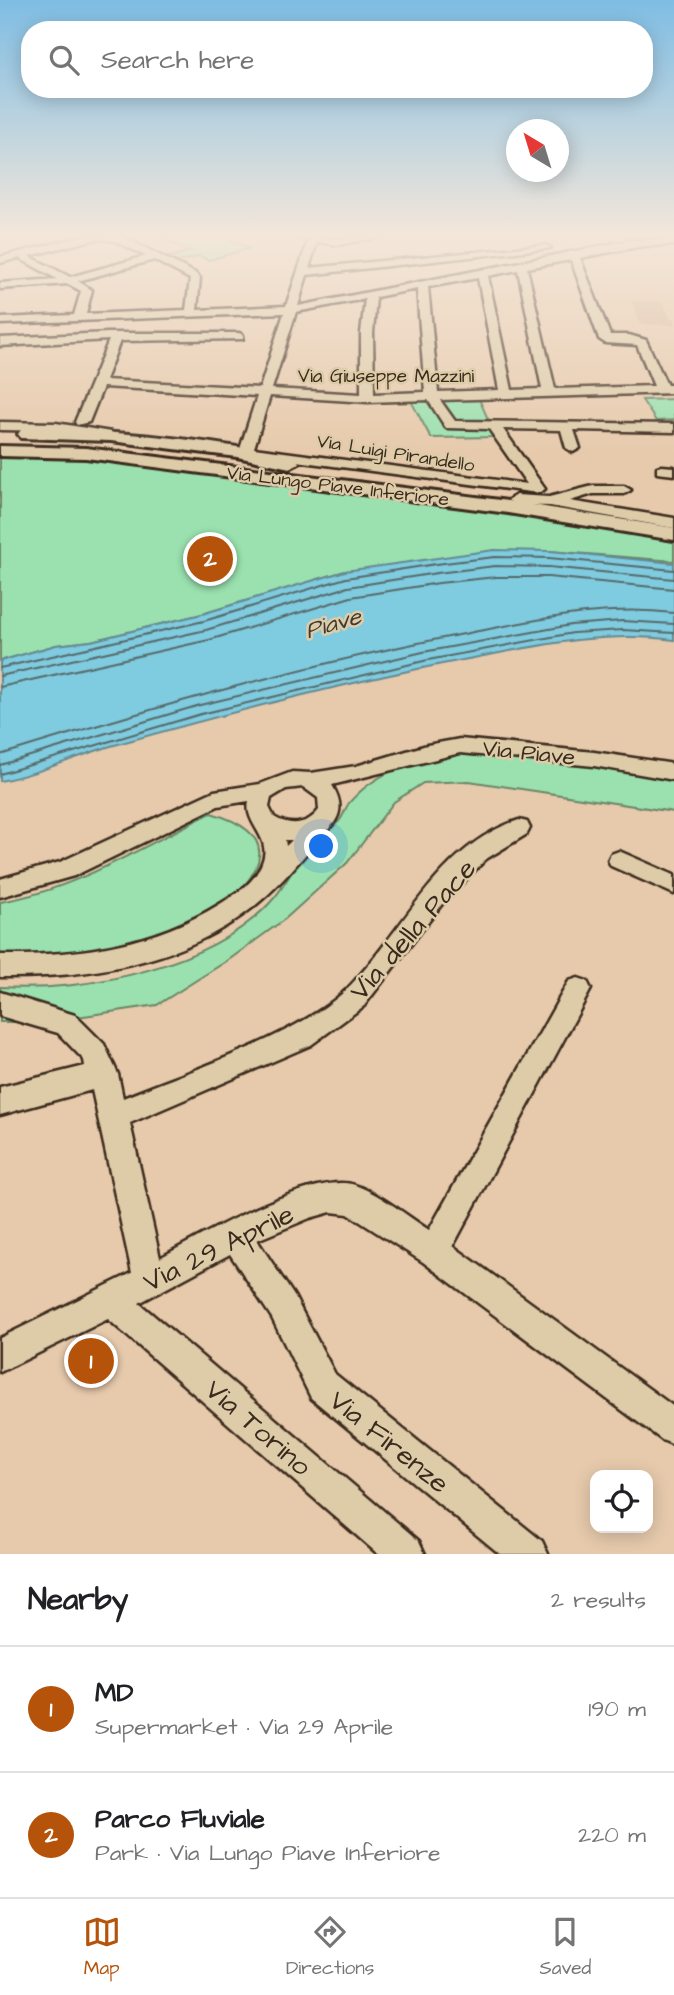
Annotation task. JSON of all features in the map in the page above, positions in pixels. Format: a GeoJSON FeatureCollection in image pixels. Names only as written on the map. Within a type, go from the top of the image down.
{"type":"FeatureCollection","features":[{"type":"Feature","properties":{"kind":"main road"},"geometry":{"type":"LineString","coordinates":[[0,437],[61,433],[246,450],[508,506]]}},
{"type":"Feature","properties":{"kind":"main road","name":"Via Lungo Piave Inferiore"},"geometry":{"type":"LineString","coordinates":[[0,451],[86,453],[508,506],[674,534]]}},
{"type":"Feature","properties":{"kind":"street"},"geometry":{"type":"LineString","coordinates":[[79,318],[82,309]]}},
{"type":"Feature","properties":{"kind":"street"},"geometry":{"type":"LineString","coordinates":[[191,314],[192,309]]}},
{"type":"Feature","properties":{"kind":"street"},"geometry":{"type":"LineString","coordinates":[[0,321],[290,309],[246,450]]}},
{"type":"Feature","properties":{"kind":"street"},"geometry":{"type":"LineString","coordinates":[[368,398],[367,333],[370,309]]}},
{"type":"Feature","properties":{"kind":"street"},"geometry":{"type":"LineString","coordinates":[[424,309],[432,397]]}},
{"type":"Feature","properties":{"kind":"street"},"geometry":{"type":"LineString","coordinates":[[491,309],[506,394]]}},
{"type":"Feature","properties":{"kind":"street"},"geometry":{"type":"LineString","coordinates":[[531,309],[549,391]]}},
{"type":"Feature","properties":{"kind":"street"},"geometry":{"type":"LineString","coordinates":[[594,309],[605,340],[629,339],[642,343],[668,389]]}},
{"type":"Feature","properties":{"kind":"street"},"geometry":{"type":"LineString","coordinates":[[0,426],[71,423],[83,420],[99,383],[112,337],[111,316]]}},
{"type":"Feature","properties":{"kind":"street"},"geometry":{"type":"LineString","coordinates":[[0,342],[112,337],[239,337]]}},
{"type":"Feature","properties":{"kind":"street","name":"Via Giuseppe Mazzini"},"geometry":{"type":"LineString","coordinates":[[99,383],[368,398],[668,389]]}},
{"type":"Feature","properties":{"kind":"street","name":"Via Luigi Pirandello"},"geometry":{"type":"LineString","coordinates":[[432,397],[452,425],[493,425],[550,502]]}},
{"type":"Feature","properties":{"kind":"street"},"geometry":{"type":"LineString","coordinates":[[493,425],[674,428]]}},
{"type":"Feature","properties":{"kind":"street"},"geometry":{"type":"LineString","coordinates":[[566,425],[573,448]]}},
{"type":"Feature","properties":{"kind":"street"},"geometry":{"type":"LineString","coordinates":[[24,426],[61,433]]}},
{"type":"Feature","properties":{"kind":"street"},"geometry":{"type":"LineString","coordinates":[[24,426],[111,436]]}},
{"type":"Feature","properties":{"kind":"street","name":"Via Luigi Pirandello"},"geometry":{"type":"LineString","coordinates":[[246,450],[519,489],[538,489]]}},
{"type":"Feature","properties":{"kind":"street","name":"Via Luigi Pirandello"},"geometry":{"type":"LineString","coordinates":[[550,502],[593,490],[624,491]]}},
{"type":"Feature","properties":{"kind":"street","name":"Via Luigi Pirandello"},"geometry":{"type":"LineString","coordinates":[[471,498],[550,502],[674,523]]}},
{"type":"Feature","properties":{"kind":"street","name":"Via Piave"},"geometry":{"type":"LineString","coordinates":[[311,781],[337,778],[444,748],[483,746],[674,772]]}},
{"type":"Feature","properties":{"kind":"street","name":"Via Piave"},"geometry":{"type":"LineString","coordinates":[[330,802],[385,765]]}},
{"type":"Feature","properties":{"kind":"street"},"geometry":{"type":"LineString","coordinates":[[0,888],[88,861],[195,807],[214,799],[264,791],[285,779],[311,781],[324,790],[330,802],[325,820],[315,827],[297,833],[217,806],[195,807]]}},
{"type":"Feature","properties":{"kind":"street"},"geometry":{"type":"LineString","coordinates":[[261,889],[276,857],[258,803],[264,791]]}},
{"type":"Feature","properties":{"kind":"street"},"geometry":{"type":"LineString","coordinates":[[0,966],[61,967],[132,955],[174,940],[243,905],[284,868],[315,827]]}},
{"type":"Feature","properties":{"kind":"street","name":"Via della Pace"},"geometry":{"type":"LineString","coordinates":[[114,1116],[302,1036],[345,1006],[355,998],[434,897],[478,853],[519,828]]}},
{"type":"Feature","properties":{"kind":"street"},"geometry":{"type":"LineString","coordinates":[[619,860],[674,885]]}},
{"type":"Feature","properties":{"kind":"street"},"geometry":{"type":"LineString","coordinates":[[434,1251],[578,989]]}},
{"type":"Feature","properties":{"kind":"street"},"geometry":{"type":"LineString","coordinates":[[0,1004],[66,1023],[95,1052],[104,1074],[114,1116],[149,1280]]}},
{"type":"Feature","properties":{"kind":"street"},"geometry":{"type":"LineString","coordinates":[[0,1101],[104,1074]]}},
{"type":"Feature","properties":{"kind":"street","name":"Via 29 Aprile"},"geometry":{"type":"LineString","coordinates":[[0,1354],[111,1301],[235,1234],[309,1203],[352,1199],[434,1251],[674,1428]]}},
{"type":"Feature","properties":{"kind":"street","name":"Via Firenze"},"geometry":{"type":"LineString","coordinates":[[235,1234],[283,1307],[323,1386],[529,1554]]}},
{"type":"Feature","properties":{"kind":"street","name":"Via Torino"},"geometry":{"type":"LineString","coordinates":[[111,1301],[406,1554]]}},
{"type":"Feature","properties":{"kind":"shaded area"},"geometry":{"type":"Polygon","coordinates":[[[635,309],[666,309],[670,318],[674,318],[674,325],[641,324],[635,309]]]}},
{"type":"Feature","properties":{"kind":"green space"},"geometry":{"type":"Polygon","coordinates":[[[479,399],[496,437],[431,438],[411,401],[479,399]]]}},
{"type":"Feature","properties":{"kind":"green space"},"geometry":{"type":"Polygon","coordinates":[[[674,399],[674,420],[656,421],[642,400],[674,399]]]}},
{"type":"Feature","properties":{"kind":"green space"},"geometry":{"type":"Polygon","coordinates":[[[47,454],[512,512],[674,541],[674,561],[550,551],[345,571],[202,614],[91,641],[56,645],[0,661],[0,456],[47,454]]]}},
{"type":"Feature","properties":{"kind":"green space"},"geometry":{"type":"Polygon","coordinates":[[[452,752],[498,752],[674,776],[674,812],[469,781],[423,783],[394,802],[347,863],[285,919],[230,959],[157,1005],[44,1022],[0,1022],[0,987],[34,988],[109,979],[148,970],[220,941],[250,921],[275,897],[308,847],[339,821],[359,792],[396,769],[452,752]]]}},
{"type":"Feature","properties":{"kind":"green space"},"geometry":{"type":"Polygon","coordinates":[[[211,813],[233,821],[248,831],[257,842],[259,854],[256,867],[248,880],[219,908],[179,930],[114,953],[76,957],[0,958],[0,902],[55,888],[82,877],[211,813]]]}},
{"type":"Feature","properties":{"kind":"water","name":"Piave"},"geometry":{"type":"Polygon","coordinates":[[[494,550],[550,551],[674,563],[674,640],[648,637],[597,638],[520,649],[423,668],[200,721],[0,781],[0,661],[56,645],[91,641],[202,614],[345,571],[494,550]]]}},
{"type":"Feature","properties":{"kind":"place","name":"Parco Fluviale"},"geometry":{"type":"Point","coordinates":[210,559]}},
{"type":"Feature","properties":{"kind":"place","name":"MD"},"geometry":{"type":"Point","coordinates":[91,1361]}}]}
